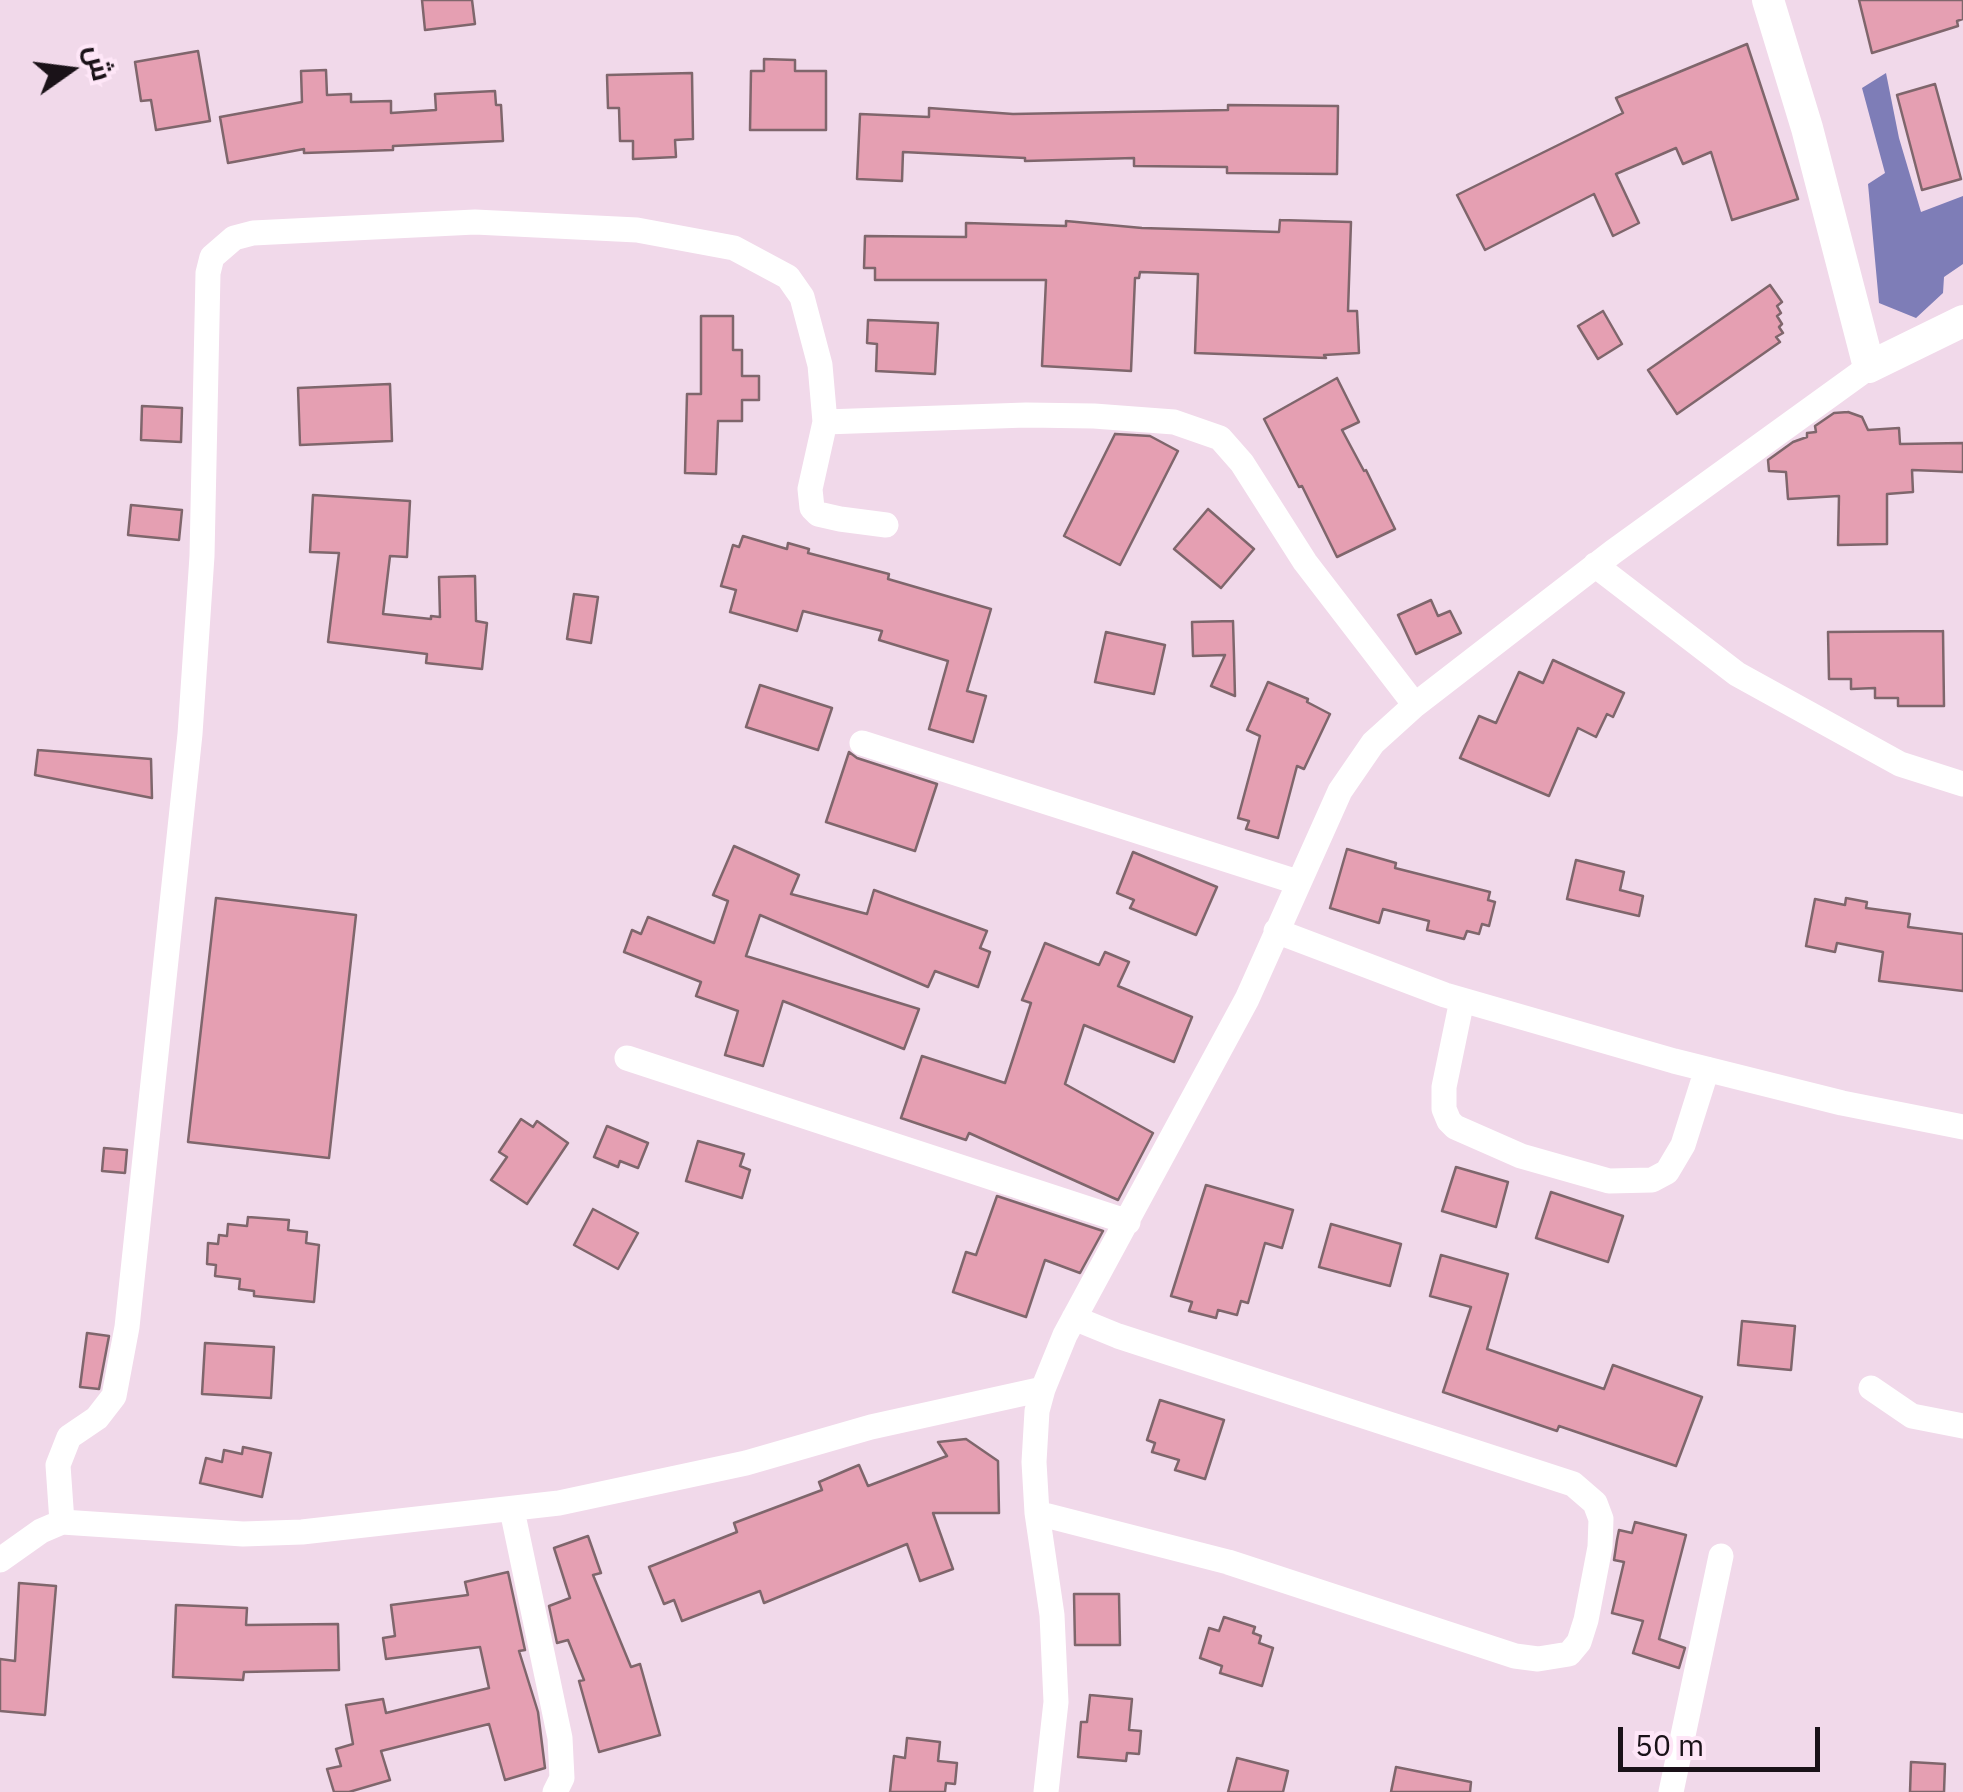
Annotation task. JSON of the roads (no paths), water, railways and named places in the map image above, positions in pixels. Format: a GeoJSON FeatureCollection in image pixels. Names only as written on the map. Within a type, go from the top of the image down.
{"type":"FeatureCollection","features":[{"type":"Feature","properties":{"kind":"street"},"geometry":{"type":"LineString","coordinates":[[1768,0],[1807,128],[1870,366]]}},
{"type":"Feature","properties":{"kind":"street"},"geometry":{"type":"LineString","coordinates":[[62,1522],[58,1465],[69,1437],[97,1418],[114,1396],[127,1326],[190,734],[202,556],[208,273],[212,257],[234,238],[252,233],[475,222],[637,230],[734,248],[788,278],[802,297],[820,364],[825,422],[810,489],[812,508],[818,514],[840,520],[886,525]]}},
{"type":"Feature","properties":{"kind":"street"},"geometry":{"type":"LineString","coordinates":[[1046,1792],[1056,1702],[1052,1615],[1034,1462],[1037,1411],[1043,1389],[1074,1318],[1247,999],[1296,882],[1340,791],[1373,744],[1415,705],[1595,565],[1870,366],[1963,320]]}},
{"type":"Feature","properties":{"kind":"street"},"geometry":{"type":"LineString","coordinates":[[825,422],[1026,414],[1094,416],[1174,422],[1220,438],[1242,463],[1305,562],[1415,705]]}},
{"type":"Feature","properties":{"kind":"street"},"geometry":{"type":"LineString","coordinates":[[1595,565],[1736,674],[1900,764],[1963,784]]}},
{"type":"Feature","properties":{"kind":"street"},"geometry":{"type":"LineString","coordinates":[[862,743],[1296,882]]}},
{"type":"Feature","properties":{"kind":"street"},"geometry":{"type":"LineString","coordinates":[[1276,931],[1462,1000],[1842,1103],[1963,1126]]}},
{"type":"Feature","properties":{"kind":"street"},"geometry":{"type":"LineString","coordinates":[[1462,1000],[1444,1087],[1444,1109],[1456,1128],[1521,1156],[1610,1181],[1652,1180],[1667,1172],[1683,1145],[1707,1069]]}},
{"type":"Feature","properties":{"kind":"street"},"geometry":{"type":"LineString","coordinates":[[627,1058],[1128,1222]]}},
{"type":"Feature","properties":{"kind":"street"},"geometry":{"type":"LineString","coordinates":[[1037,1513],[1228,1562],[1514,1656],[1569,1654],[1579,1642],[1593,1583],[1601,1519],[1595,1504],[1573,1484],[1118,1336],[1074,1318]]}},
{"type":"Feature","properties":{"kind":"street"},"geometry":{"type":"LineString","coordinates":[[1871,1388],[1912,1416],[1963,1426]]}},
{"type":"Feature","properties":{"kind":"street"},"geometry":{"type":"LineString","coordinates":[[0,1560],[40,1531],[62,1522],[244,1534],[302,1532],[512,1510],[690,1476],[871,1427],[1043,1389]]}},
{"type":"Feature","properties":{"kind":"street"},"geometry":{"type":"LineString","coordinates":[[512,1510],[560,1738],[562,1778],[557,1791]]}},
{"type":"Feature","properties":{"kind":"street"},"geometry":{"type":"LineString","coordinates":[[1671,1792],[1721,1556]]}},
{"type":"Feature","properties":{"kind":"water"},"geometry":{"type":"Polygon","coordinates":[[[1886,73],[1899,138],[1921,212],[1963,196],[1963,264],[1944,277],[1943,293],[1916,318],[1879,303],[1868,184],[1885,173],[1862,88],[1886,73]]]}}]}
